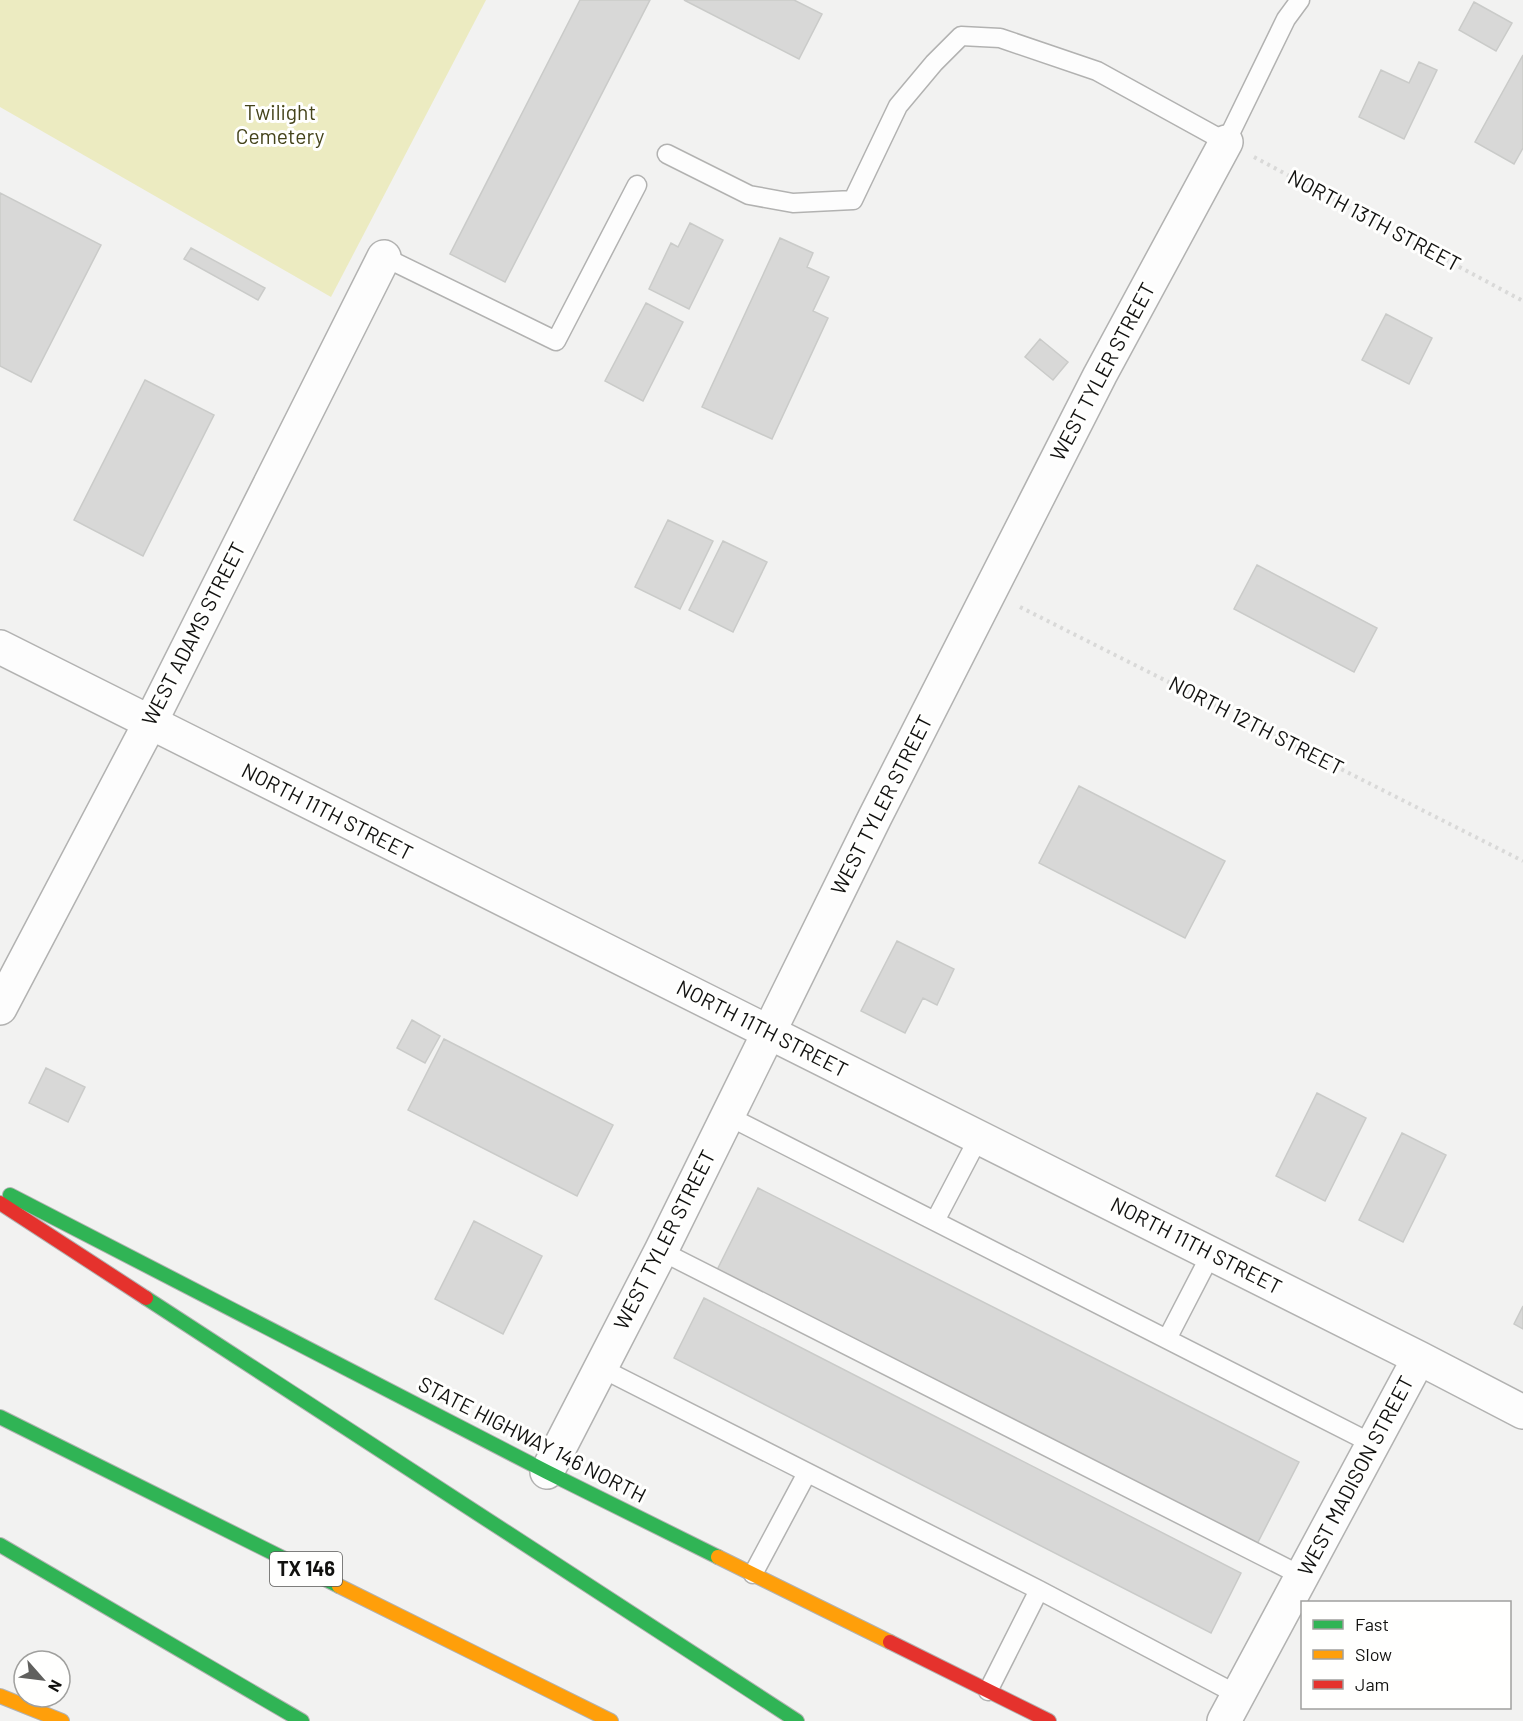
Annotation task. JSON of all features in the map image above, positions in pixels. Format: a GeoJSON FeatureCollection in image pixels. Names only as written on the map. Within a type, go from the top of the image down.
{"type":"FeatureCollection","features":[{"type":"Feature","properties":{"kind":"main road","name":"STATE HIGHWAY 146 NORTH"},"geometry":{"type":"LineString","coordinates":[[0,1190],[547,1472],[1049,1721]]}},
{"type":"Feature","properties":{"kind":"main road"},"geometry":{"type":"LineString","coordinates":[[0,1203],[797,1721]]}},
{"type":"Feature","properties":{"kind":"main road","name":"TX 146"},"geometry":{"type":"LineString","coordinates":[[0,1417],[611,1721]]}},
{"type":"Feature","properties":{"kind":"main road"},"geometry":{"type":"LineString","coordinates":[[0,1545],[302,1721]]}},
{"type":"Feature","properties":{"kind":"main road"},"geometry":{"type":"LineString","coordinates":[[0,1696],[62,1721]]}},
{"type":"Feature","properties":{"kind":"street","name":"WEST TYLER STREET"},"geometry":{"type":"LineString","coordinates":[[547,1472],[661,1251],[875,817],[989,592],[1100,375],[1226,142]]}},
{"type":"Feature","properties":{"kind":"street","name":"WEST ADAMS STREET"},"geometry":{"type":"LineString","coordinates":[[5,988],[150,723],[384,257]]}},
{"type":"Feature","properties":{"kind":"street","name":"NORTH 11TH STREET"},"geometry":{"type":"LineString","coordinates":[[0,647],[1419,1358],[1523,1413]]}},
{"type":"Feature","properties":{"kind":"street","name":"WEST MADISON STREET"},"geometry":{"type":"LineString","coordinates":[[1231,1708],[1419,1358]]}},
{"type":"Feature","properties":{"kind":"lane"},"geometry":{"type":"LineString","coordinates":[[667,154],[749,195],[793,203],[853,200],[898,106],[934,63],[961,36],[1000,38],[1097,71],[1226,142],[1286,19],[1300,0]]}},
{"type":"Feature","properties":{"kind":"lane"},"geometry":{"type":"LineString","coordinates":[[384,257],[556,341],[637,185]]}},
{"type":"Feature","properties":{"kind":"lane"},"geometry":{"type":"LineString","coordinates":[[728,1116],[1373,1444]]}},
{"type":"Feature","properties":{"kind":"lane"},"geometry":{"type":"LineString","coordinates":[[935,1221],[978,1137]]}},
{"type":"Feature","properties":{"kind":"lane"},"geometry":{"type":"LineString","coordinates":[[661,1251],[1302,1576]]}},
{"type":"Feature","properties":{"kind":"lane"},"geometry":{"type":"LineString","coordinates":[[1167,1339],[1211,1254]]}},
{"type":"Feature","properties":{"kind":"lane"},"geometry":{"type":"LineString","coordinates":[[601,1368],[1038,1590],[1231,1708]]}},
{"type":"Feature","properties":{"kind":"lane"},"geometry":{"type":"LineString","coordinates":[[753,1574],[807,1473]]}},
{"type":"Feature","properties":{"kind":"lane"},"geometry":{"type":"LineString","coordinates":[[988,1691],[1038,1590]]}},
{"type":"Feature","properties":{"kind":"path","name":"NORTH 13TH STREET"},"geometry":{"type":"LineString","coordinates":[[1226,142],[1523,301]]}},
{"type":"Feature","properties":{"kind":"path","name":"NORTH 12TH STREET"},"geometry":{"type":"LineString","coordinates":[[989,592],[1523,861]]}},
{"type":"Feature","properties":{"kind":"green space","name":"Twilight Cemetery"},"geometry":{"type":"Polygon","coordinates":[[[0,0],[486,0],[331,297],[0,107],[0,0]]]}},
{"type":"Feature","properties":{"kind":"building"},"geometry":{"type":"Polygon","coordinates":[[[580,0],[650,0],[505,282],[450,254],[580,0]]]}},
{"type":"Feature","properties":{"kind":"building"},"geometry":{"type":"Polygon","coordinates":[[[684,0],[794,0],[822,14],[799,59],[684,0]]]}},
{"type":"Feature","properties":{"kind":"building"},"geometry":{"type":"Polygon","coordinates":[[[1474,2],[1512,23],[1496,51],[1459,30],[1474,2]]]}},
{"type":"Feature","properties":{"kind":"building"},"geometry":{"type":"Polygon","coordinates":[[[1523,55],[1523,148],[1514,164],[1475,142],[1523,55]]]}},
{"type":"Feature","properties":{"kind":"building"},"geometry":{"type":"Polygon","coordinates":[[[1419,62],[1437,70],[1404,139],[1359,117],[1381,70],[1409,83],[1419,62]]]}},
{"type":"Feature","properties":{"kind":"building"},"geometry":{"type":"Polygon","coordinates":[[[0,193],[101,245],[31,382],[0,366],[0,193]]]}},
{"type":"Feature","properties":{"kind":"building"},"geometry":{"type":"Polygon","coordinates":[[[690,223],[723,240],[689,309],[649,289],[671,243],[678,247],[690,223]]]}},
{"type":"Feature","properties":{"kind":"building"},"geometry":{"type":"Polygon","coordinates":[[[780,238],[813,253],[807,267],[829,277],[813,311],[828,318],[772,439],[702,407],[780,238]]]}},
{"type":"Feature","properties":{"kind":"building"},"geometry":{"type":"Polygon","coordinates":[[[191,248],[265,288],[258,300],[184,259],[191,248]]]}},
{"type":"Feature","properties":{"kind":"building"},"geometry":{"type":"Polygon","coordinates":[[[646,303],[683,322],[643,401],[605,381],[646,303]]]}},
{"type":"Feature","properties":{"kind":"building"},"geometry":{"type":"Polygon","coordinates":[[[1386,314],[1432,338],[1409,384],[1362,360],[1386,314]]]}},
{"type":"Feature","properties":{"kind":"building"},"geometry":{"type":"Polygon","coordinates":[[[1040,339],[1068,362],[1053,380],[1025,357],[1040,339]]]}},
{"type":"Feature","properties":{"kind":"building"},"geometry":{"type":"Polygon","coordinates":[[[145,380],[214,415],[143,556],[74,520],[145,380]]]}},
{"type":"Feature","properties":{"kind":"building"},"geometry":{"type":"Polygon","coordinates":[[[668,520],[713,541],[680,609],[635,587],[668,520]]]}},
{"type":"Feature","properties":{"kind":"building"},"geometry":{"type":"Polygon","coordinates":[[[723,541],[767,562],[733,632],[689,610],[723,541]]]}},
{"type":"Feature","properties":{"kind":"building"},"geometry":{"type":"Polygon","coordinates":[[[1257,565],[1377,628],[1354,672],[1234,609],[1257,565]]]}},
{"type":"Feature","properties":{"kind":"building"},"geometry":{"type":"Polygon","coordinates":[[[1079,786],[1225,861],[1185,938],[1039,863],[1079,786]]]}},
{"type":"Feature","properties":{"kind":"building"},"geometry":{"type":"Polygon","coordinates":[[[897,941],[954,969],[937,1005],[923,998],[905,1033],[861,1011],[897,941]]]}},
{"type":"Feature","properties":{"kind":"building"},"geometry":{"type":"Polygon","coordinates":[[[412,1020],[440,1036],[425,1063],[397,1048],[412,1020]]]}},
{"type":"Feature","properties":{"kind":"building"},"geometry":{"type":"Polygon","coordinates":[[[444,1039],[613,1125],[577,1196],[408,1110],[444,1039]]]}},
{"type":"Feature","properties":{"kind":"building"},"geometry":{"type":"Polygon","coordinates":[[[46,1068],[85,1087],[68,1122],[29,1103],[46,1068]]]}},
{"type":"Feature","properties":{"kind":"building"},"geometry":{"type":"Polygon","coordinates":[[[1317,1093],[1366,1118],[1325,1201],[1276,1176],[1317,1093]]]}},
{"type":"Feature","properties":{"kind":"building"},"geometry":{"type":"Polygon","coordinates":[[[1402,1133],[1446,1155],[1403,1242],[1359,1220],[1402,1133]]]}},
{"type":"Feature","properties":{"kind":"building"},"geometry":{"type":"Polygon","coordinates":[[[758,1188],[1299,1462],[1256,1546],[716,1272],[758,1188]]]}},
{"type":"Feature","properties":{"kind":"building"},"geometry":{"type":"Polygon","coordinates":[[[474,1221],[542,1256],[503,1334],[435,1299],[474,1221]]]}},
{"type":"Feature","properties":{"kind":"building"},"geometry":{"type":"Polygon","coordinates":[[[704,1298],[1241,1573],[1211,1633],[674,1358],[704,1298]]]}},
{"type":"Feature","properties":{"kind":"building"},"geometry":{"type":"Polygon","coordinates":[[[1523,1306],[1523,1329],[1514,1324],[1523,1306]]]}},
{"type":"Feature","properties":{"kind":"traffic: fast"},"geometry":{"type":"LineString","coordinates":[[10,1195],[547,1472],[718,1557]]}},
{"type":"Feature","properties":{"kind":"traffic: fast"},"geometry":{"type":"LineString","coordinates":[[146,1298],[797,1721]]}},
{"type":"Feature","properties":{"kind":"traffic: fast"},"geometry":{"type":"LineString","coordinates":[[0,1417],[339,1586]]}},
{"type":"Feature","properties":{"kind":"traffic: fast"},"geometry":{"type":"LineString","coordinates":[[0,1545],[302,1721]]}},
{"type":"Feature","properties":{"kind":"traffic: slow"},"geometry":{"type":"LineString","coordinates":[[718,1557],[890,1642]]}},
{"type":"Feature","properties":{"kind":"traffic: slow"},"geometry":{"type":"LineString","coordinates":[[339,1586],[611,1721]]}},
{"type":"Feature","properties":{"kind":"traffic: slow"},"geometry":{"type":"LineString","coordinates":[[0,1696],[62,1721]]}},
{"type":"Feature","properties":{"kind":"traffic: jam"},"geometry":{"type":"LineString","coordinates":[[0,1203],[146,1298]]}},
{"type":"Feature","properties":{"kind":"traffic: jam"},"geometry":{"type":"LineString","coordinates":[[890,1642],[1049,1721]]}}]}
